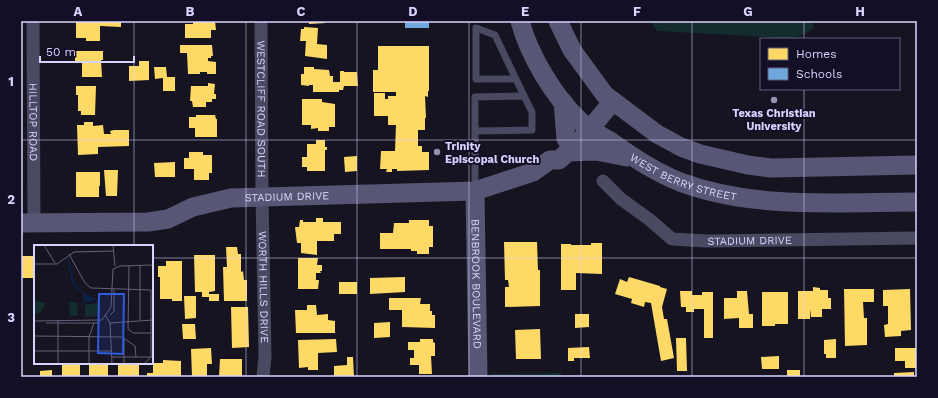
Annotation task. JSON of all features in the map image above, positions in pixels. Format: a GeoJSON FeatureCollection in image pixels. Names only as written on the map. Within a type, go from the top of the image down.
{"type":"FeatureCollection","features":[{"type":"Feature","properties":{"kind":"main road","name":"WEST BERRY STREET"},"geometry":{"type":"LineString","coordinates":[[520,21],[533,55],[550,85],[563,102],[585,125],[634,158],[679,182],[729,195],[782,202],[917,202]]}},
{"type":"Feature","properties":{"kind":"main road"},"geometry":{"type":"LineString","coordinates":[[558,21],[572,50],[609,98],[657,134],[681,147],[724,161],[771,168],[917,165]]}},
{"type":"Feature","properties":{"kind":"main road","name":"STADIUM DRIVE"},"geometry":{"type":"LineString","coordinates":[[28,223],[148,222],[168,219],[193,207],[231,198],[475,191],[533,172],[550,160],[553,152],[567,145],[609,98]]}},
{"type":"Feature","properties":{"kind":"main road"},"geometry":{"type":"LineString","coordinates":[[563,102],[567,145],[634,158]]}},
{"type":"Feature","properties":{"kind":"main road","name":"BENBROOK BOULEVARD"},"geometry":{"type":"LineString","coordinates":[[475,191],[478,377]]}},
{"type":"Feature","properties":{"kind":"street","name":"HILLTOP ROAD"},"geometry":{"type":"LineString","coordinates":[[28,223],[33,21]]}},
{"type":"Feature","properties":{"kind":"street","name":"WESTCLIFF ROAD SOUTH"},"geometry":{"type":"LineString","coordinates":[[261,21],[262,196]]}},
{"type":"Feature","properties":{"kind":"street","name":"STADIUM DRIVE"},"geometry":{"type":"LineString","coordinates":[[602,181],[621,199],[650,220],[672,239],[706,241],[917,238]]}},
{"type":"Feature","properties":{"kind":"street","name":"WORTH HILLS DRIVE"},"geometry":{"type":"LineString","coordinates":[[262,196],[265,356],[263,377]]}},
{"type":"Feature","properties":{"kind":"lane"},"geometry":{"type":"LineString","coordinates":[[476,24],[476,79],[515,79]]}},
{"type":"Feature","properties":{"kind":"lane"},"geometry":{"type":"LineString","coordinates":[[475,131],[532,130],[532,112],[495,35],[476,24]]}},
{"type":"Feature","properties":{"kind":"lane"},"geometry":{"type":"LineString","coordinates":[[475,191],[475,97],[524,96]]}},
{"type":"Feature","properties":{"kind":"green space"},"geometry":{"type":"Polygon","coordinates":[[[650,21],[813,21],[814,28],[802,35],[791,38],[657,31],[650,21]]]}},
{"type":"Feature","properties":{"kind":"green space"},"geometry":{"type":"Polygon","coordinates":[[[561,373],[561,377],[490,377],[490,374],[561,373]]]}},
{"type":"Feature","properties":{"kind":"building: Homes"},"geometry":{"type":"Polygon","coordinates":[[[76,21],[121,21],[121,27],[100,26],[100,41],[86,41],[86,38],[76,38],[76,21]]]}},
{"type":"Feature","properties":{"kind":"building: Homes"},"geometry":{"type":"Polygon","coordinates":[[[193,21],[215,21],[216,30],[211,30],[211,38],[185,38],[185,24],[193,24],[193,21]]]}},
{"type":"Feature","properties":{"kind":"building: Homes"},"geometry":{"type":"Polygon","coordinates":[[[309,21],[325,21],[325,23],[309,24],[309,21]]]}},
{"type":"Feature","properties":{"kind":"building: Homes"},"geometry":{"type":"Polygon","coordinates":[[[304,27],[318,28],[317,44],[327,45],[327,59],[305,56],[306,41],[300,41],[301,29],[304,29],[304,27]]]}},
{"type":"Feature","properties":{"kind":"building: Homes"},"geometry":{"type":"Polygon","coordinates":[[[180,45],[212,45],[213,56],[208,58],[208,61],[216,62],[216,74],[200,72],[200,74],[188,74],[187,53],[180,53],[180,45]]]}},
{"type":"Feature","properties":{"kind":"building: Homes"},"geometry":{"type":"Polygon","coordinates":[[[378,46],[429,46],[429,91],[428,97],[425,96],[425,130],[418,130],[418,146],[422,146],[422,152],[429,152],[429,170],[397,171],[397,169],[392,169],[392,172],[386,172],[387,169],[380,169],[381,151],[395,151],[396,125],[388,125],[388,116],[374,116],[374,93],[385,93],[385,99],[388,99],[388,96],[396,96],[396,92],[373,92],[373,70],[378,70],[378,46]]]}},
{"type":"Feature","properties":{"kind":"building: Homes"},"geometry":{"type":"Polygon","coordinates":[[[75,51],[103,51],[103,60],[101,60],[102,77],[82,77],[82,62],[75,62],[75,51]]]}},
{"type":"Feature","properties":{"kind":"building: Homes"},"geometry":{"type":"Polygon","coordinates":[[[139,61],[149,61],[149,80],[129,81],[129,66],[139,66],[139,61]]]}},
{"type":"Feature","properties":{"kind":"building: Homes"},"geometry":{"type":"Polygon","coordinates":[[[154,67],[166,67],[167,77],[175,77],[175,91],[163,91],[163,78],[155,79],[154,67]]]}},
{"type":"Feature","properties":{"kind":"building: Homes"},"geometry":{"type":"Polygon","coordinates":[[[304,67],[329,70],[330,76],[333,76],[333,82],[340,82],[340,71],[357,72],[358,86],[344,86],[343,90],[339,90],[339,92],[313,92],[313,85],[301,85],[301,74],[304,74],[304,67]]]}},
{"type":"Feature","properties":{"kind":"building: Homes"},"geometry":{"type":"Polygon","coordinates":[[[208,83],[215,84],[214,94],[216,94],[216,99],[212,99],[212,102],[206,102],[206,107],[193,107],[192,101],[190,101],[191,86],[208,86],[208,83]]]}},
{"type":"Feature","properties":{"kind":"building: Homes"},"geometry":{"type":"Polygon","coordinates":[[[76,86],[96,86],[95,115],[81,115],[81,111],[78,111],[78,95],[76,95],[76,86]]]}},
{"type":"Feature","properties":{"kind":"building: Homes"},"geometry":{"type":"Polygon","coordinates":[[[302,99],[322,99],[322,102],[335,104],[335,127],[329,127],[329,131],[318,131],[318,128],[311,129],[311,125],[302,125],[302,99]]]}},
{"type":"Feature","properties":{"kind":"building: Homes"},"geometry":{"type":"Polygon","coordinates":[[[196,115],[215,115],[217,119],[217,137],[195,137],[195,128],[189,128],[189,117],[196,117],[196,115]]]}},
{"type":"Feature","properties":{"kind":"building: Homes"},"geometry":{"type":"Polygon","coordinates":[[[84,122],[93,122],[93,126],[103,125],[104,134],[111,134],[110,131],[114,130],[129,130],[129,146],[98,147],[98,154],[78,155],[77,125],[84,125],[84,122]]]}},
{"type":"Feature","properties":{"kind":"building: Homes"},"geometry":{"type":"Polygon","coordinates":[[[316,140],[325,140],[325,147],[327,147],[327,150],[325,150],[325,171],[307,171],[307,167],[302,167],[302,157],[307,157],[307,144],[316,144],[316,140]]]}},
{"type":"Feature","properties":{"kind":"building: Homes"},"geometry":{"type":"Polygon","coordinates":[[[189,152],[203,152],[203,155],[212,155],[212,173],[209,173],[209,180],[194,180],[194,169],[184,169],[184,158],[189,158],[189,152]]]}},
{"type":"Feature","properties":{"kind":"building: Homes"},"geometry":{"type":"Polygon","coordinates":[[[357,156],[357,171],[345,172],[344,157],[357,156]]]}},
{"type":"Feature","properties":{"kind":"building: Homes"},"geometry":{"type":"Polygon","coordinates":[[[175,162],[175,177],[155,177],[154,163],[175,162]]]}},
{"type":"Feature","properties":{"kind":"building: Homes"},"geometry":{"type":"Polygon","coordinates":[[[104,170],[118,170],[117,196],[106,196],[104,170]]]}},
{"type":"Feature","properties":{"kind":"building: Homes"},"geometry":{"type":"Polygon","coordinates":[[[76,172],[100,172],[99,197],[76,197],[76,172]]]}},
{"type":"Feature","properties":{"kind":"building: Homes"},"geometry":{"type":"Polygon","coordinates":[[[316,218],[323,218],[323,222],[341,222],[341,234],[334,234],[334,241],[317,241],[317,255],[301,253],[301,243],[297,243],[295,227],[299,227],[300,220],[303,220],[303,222],[316,222],[316,218]]]}},
{"type":"Feature","properties":{"kind":"building: Homes"},"geometry":{"type":"Polygon","coordinates":[[[409,220],[429,220],[429,226],[433,226],[433,247],[429,247],[429,254],[417,254],[417,251],[411,251],[411,249],[380,249],[380,233],[393,233],[394,223],[409,223],[409,220]]]}},
{"type":"Feature","properties":{"kind":"building: Homes"},"geometry":{"type":"Polygon","coordinates":[[[504,242],[537,242],[538,270],[540,270],[540,306],[505,307],[505,287],[509,287],[508,280],[505,280],[504,242]]]}},
{"type":"Feature","properties":{"kind":"building: Homes"},"geometry":{"type":"Polygon","coordinates":[[[591,243],[602,243],[602,274],[576,273],[576,290],[561,290],[561,244],[591,245],[591,243]]]}},
{"type":"Feature","properties":{"kind":"building: Homes"},"geometry":{"type":"Polygon","coordinates":[[[226,247],[237,247],[238,254],[241,254],[241,272],[243,271],[244,280],[247,280],[247,301],[224,301],[223,267],[227,267],[226,247]]]}},
{"type":"Feature","properties":{"kind":"building: Homes"},"geometry":{"type":"Polygon","coordinates":[[[194,255],[215,255],[215,291],[209,292],[209,294],[219,294],[219,301],[209,301],[209,297],[202,297],[202,292],[195,292],[194,255]]]}},
{"type":"Feature","properties":{"kind":"building: Homes"},"geometry":{"type":"Polygon","coordinates":[[[21,256],[34,256],[34,278],[21,278],[21,256]]]}},
{"type":"Feature","properties":{"kind":"building: Homes"},"geometry":{"type":"Polygon","coordinates":[[[298,258],[318,258],[317,265],[322,265],[322,271],[320,271],[321,273],[316,273],[316,280],[319,280],[318,289],[298,289],[298,258]]]}},
{"type":"Feature","properties":{"kind":"building: Homes"},"geometry":{"type":"Polygon","coordinates":[[[166,261],[182,261],[182,301],[160,299],[160,277],[158,277],[158,266],[166,266],[166,261]]]}},
{"type":"Feature","properties":{"kind":"building: Homes"},"geometry":{"type":"Polygon","coordinates":[[[405,277],[405,292],[370,294],[370,278],[405,277]]]}},
{"type":"Feature","properties":{"kind":"building: Homes"},"geometry":{"type":"Polygon","coordinates":[[[629,277],[667,289],[662,307],[664,319],[667,319],[674,358],[661,361],[651,303],[645,302],[644,307],[631,303],[632,299],[615,294],[620,279],[627,282],[629,277]]]}},
{"type":"Feature","properties":{"kind":"building: Homes"},"geometry":{"type":"Polygon","coordinates":[[[339,282],[357,282],[357,294],[339,294],[339,282]]]}},
{"type":"Feature","properties":{"kind":"building: Homes"},"geometry":{"type":"Polygon","coordinates":[[[813,287],[820,288],[820,290],[828,290],[828,298],[831,298],[831,309],[822,309],[822,317],[811,317],[810,309],[810,319],[798,319],[798,291],[813,291],[813,287]]]}},
{"type":"Feature","properties":{"kind":"building: Homes"},"geometry":{"type":"Polygon","coordinates":[[[844,289],[874,289],[874,302],[863,302],[864,318],[867,318],[867,345],[845,346],[844,289]]]}},
{"type":"Feature","properties":{"kind":"building: Homes"},"geometry":{"type":"Polygon","coordinates":[[[910,289],[911,330],[901,331],[901,336],[885,337],[884,325],[888,324],[888,306],[883,306],[883,290],[910,289]]]}},
{"type":"Feature","properties":{"kind":"building: Homes"},"geometry":{"type":"Polygon","coordinates":[[[680,291],[692,291],[692,295],[702,295],[702,292],[713,292],[713,338],[704,338],[704,309],[694,309],[694,312],[686,312],[686,307],[681,307],[680,291]]]}},
{"type":"Feature","properties":{"kind":"building: Homes"},"geometry":{"type":"Polygon","coordinates":[[[737,291],[747,291],[749,314],[753,314],[753,328],[739,328],[739,318],[724,319],[724,298],[737,298],[737,291]]]}},
{"type":"Feature","properties":{"kind":"building: Homes"},"geometry":{"type":"Polygon","coordinates":[[[762,292],[788,292],[788,324],[762,326],[762,292]]]}},
{"type":"Feature","properties":{"kind":"building: Homes"},"geometry":{"type":"Polygon","coordinates":[[[184,296],[196,296],[196,318],[185,319],[184,296]]]}},
{"type":"Feature","properties":{"kind":"building: Homes"},"geometry":{"type":"Polygon","coordinates":[[[389,298],[421,298],[420,304],[430,304],[430,311],[432,311],[432,315],[435,315],[435,328],[402,327],[402,310],[389,310],[389,298]]]}},
{"type":"Feature","properties":{"kind":"building: Homes"},"geometry":{"type":"Polygon","coordinates":[[[307,305],[316,305],[317,315],[328,314],[328,320],[335,321],[335,333],[296,333],[295,310],[307,310],[307,305]]]}},
{"type":"Feature","properties":{"kind":"building: Homes"},"geometry":{"type":"Polygon","coordinates":[[[231,307],[248,307],[249,347],[232,348],[231,307]]]}},
{"type":"Feature","properties":{"kind":"building: Homes"},"geometry":{"type":"Polygon","coordinates":[[[575,314],[589,314],[589,327],[575,328],[575,314]]]}},
{"type":"Feature","properties":{"kind":"building: Homes"},"geometry":{"type":"Polygon","coordinates":[[[390,322],[390,337],[374,338],[374,323],[390,322]]]}},
{"type":"Feature","properties":{"kind":"building: Homes"},"geometry":{"type":"Polygon","coordinates":[[[182,324],[195,324],[196,339],[183,339],[182,324]]]}},
{"type":"Feature","properties":{"kind":"building: Homes"},"geometry":{"type":"Polygon","coordinates":[[[540,329],[541,359],[516,359],[515,330],[540,329]]]}},
{"type":"Feature","properties":{"kind":"building: Homes"},"geometry":{"type":"Polygon","coordinates":[[[676,338],[686,338],[687,371],[677,371],[676,338]]]}},
{"type":"Feature","properties":{"kind":"building: Homes"},"geometry":{"type":"Polygon","coordinates":[[[336,339],[337,352],[318,353],[318,370],[308,370],[308,367],[299,368],[298,340],[336,339]]]}},
{"type":"Feature","properties":{"kind":"building: Homes"},"geometry":{"type":"Polygon","coordinates":[[[420,339],[433,339],[433,342],[435,343],[435,356],[431,356],[432,374],[419,374],[419,365],[410,365],[410,358],[414,358],[414,350],[408,350],[408,342],[420,342],[420,339]]]}},
{"type":"Feature","properties":{"kind":"building: Homes"},"geometry":{"type":"Polygon","coordinates":[[[836,339],[836,358],[826,358],[826,354],[824,354],[824,340],[836,339]]]}},
{"type":"Feature","properties":{"kind":"building: Homes"},"geometry":{"type":"Polygon","coordinates":[[[589,347],[590,358],[574,358],[574,361],[568,361],[568,348],[589,347]]]}},
{"type":"Feature","properties":{"kind":"building: Homes"},"geometry":{"type":"Polygon","coordinates":[[[211,348],[212,364],[207,364],[207,377],[192,377],[191,349],[211,348]]]}},
{"type":"Feature","properties":{"kind":"building: Homes"},"geometry":{"type":"Polygon","coordinates":[[[895,348],[917,348],[917,368],[905,368],[905,361],[895,361],[895,348]]]}},
{"type":"Feature","properties":{"kind":"building: Homes"},"geometry":{"type":"Polygon","coordinates":[[[779,356],[779,369],[762,369],[761,357],[779,356]]]}},
{"type":"Feature","properties":{"kind":"building: Homes"},"geometry":{"type":"Polygon","coordinates":[[[347,357],[353,357],[354,377],[334,377],[334,366],[347,365],[347,357]]]}},
{"type":"Feature","properties":{"kind":"building: Homes"},"geometry":{"type":"Polygon","coordinates":[[[220,359],[242,359],[242,377],[219,377],[220,359]]]}},
{"type":"Feature","properties":{"kind":"building: Homes"},"geometry":{"type":"Polygon","coordinates":[[[163,360],[181,361],[181,377],[147,377],[147,373],[153,373],[153,363],[163,363],[163,360]]]}},
{"type":"Feature","properties":{"kind":"building: Homes"},"geometry":{"type":"Polygon","coordinates":[[[62,364],[80,364],[80,377],[62,377],[62,364]]]}},
{"type":"Feature","properties":{"kind":"building: Homes"},"geometry":{"type":"Polygon","coordinates":[[[89,364],[108,364],[108,377],[89,377],[89,364]]]}},
{"type":"Feature","properties":{"kind":"building: Homes"},"geometry":{"type":"Polygon","coordinates":[[[118,364],[139,364],[139,377],[118,377],[118,364]]]}},
{"type":"Feature","properties":{"kind":"building: Homes"},"geometry":{"type":"Polygon","coordinates":[[[52,370],[52,377],[40,377],[40,371],[52,370]]]}},
{"type":"Feature","properties":{"kind":"building: Homes"},"geometry":{"type":"Polygon","coordinates":[[[787,370],[800,370],[800,377],[787,377],[787,370]]]}},
{"type":"Feature","properties":{"kind":"building: Homes"},"geometry":{"type":"Polygon","coordinates":[[[914,372],[914,377],[894,377],[894,373],[914,372]]]}},
{"type":"Feature","properties":{"kind":"building: Schools"},"geometry":{"type":"Polygon","coordinates":[[[405,21],[429,21],[429,28],[405,28],[405,21]]]}},
{"type":"Feature","properties":{"kind":"place","name":"Texas Christian University"},"geometry":{"type":"Point","coordinates":[774,100]}},
{"type":"Feature","properties":{"kind":"place","name":"Trinity Episcopal Church"},"geometry":{"type":"Point","coordinates":[437,152]}}]}
